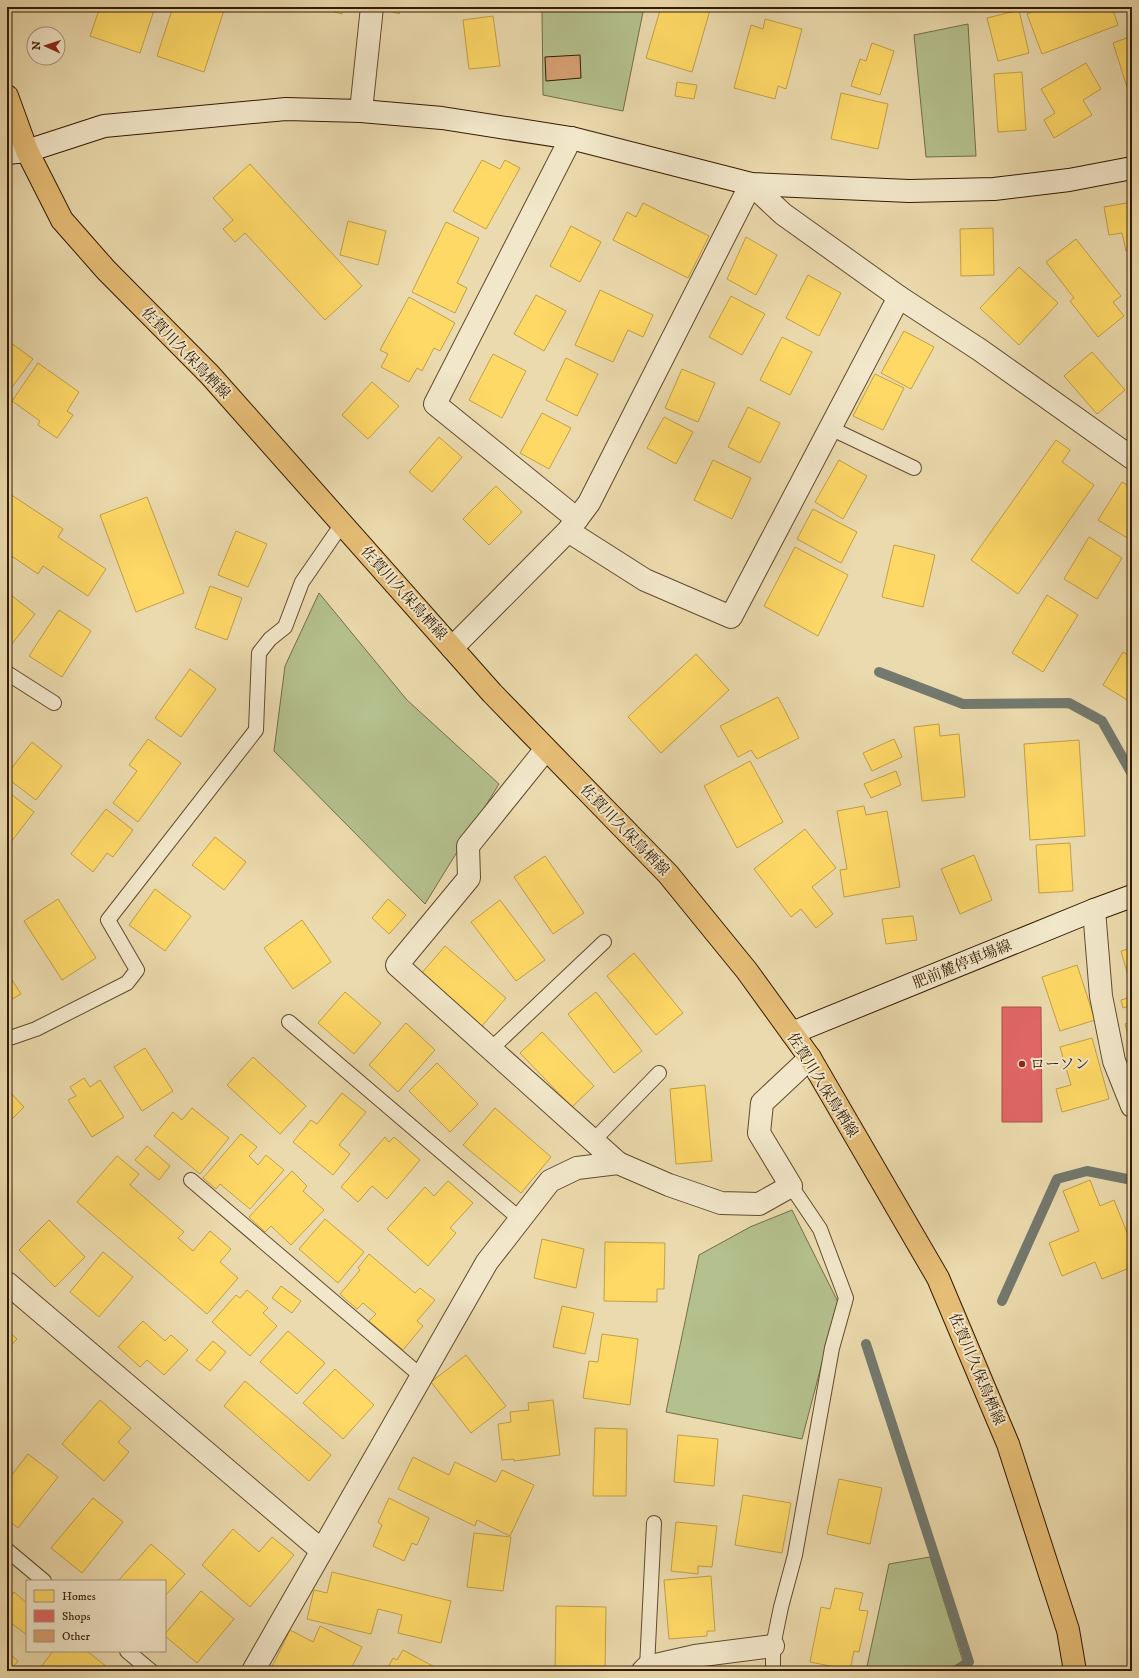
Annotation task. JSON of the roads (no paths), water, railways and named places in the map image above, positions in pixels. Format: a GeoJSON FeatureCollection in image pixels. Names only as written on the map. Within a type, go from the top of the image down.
{"type":"FeatureCollection","features":[{"type":"Feature","properties":{"kind":"main road","name":"佐賀川久保鳥栖線"},"geometry":{"type":"LineString","coordinates":[[7,96],[17,152],[62,220],[106,270],[210,375],[492,693],[668,874],[747,971],[810,1058],[938,1278],[1008,1444],[1068,1630],[1075,1671]]}},
{"type":"Feature","properties":{"kind":"street"},"geometry":{"type":"LineString","coordinates":[[361,111],[372,7]]}},
{"type":"Feature","properties":{"kind":"street"},"geometry":{"type":"LineString","coordinates":[[17,152],[104,126],[286,109],[361,111],[442,118],[571,138],[751,184],[909,191],[994,189],[1069,180],[1132,168]]}},
{"type":"Feature","properties":{"kind":"street"},"geometry":{"type":"LineString","coordinates":[[571,138],[435,404],[572,525],[645,580],[731,617],[898,297]]}},
{"type":"Feature","properties":{"kind":"street"},"geometry":{"type":"LineString","coordinates":[[751,184],[783,214],[898,297],[980,350],[1132,458]]}},
{"type":"Feature","properties":{"kind":"street"},"geometry":{"type":"LineString","coordinates":[[452,648],[572,525],[589,503],[751,184]]}},
{"type":"Feature","properties":{"kind":"street"},"geometry":{"type":"LineString","coordinates":[[546,749],[468,846],[469,878],[397,965],[618,1163],[669,1186],[721,1203],[759,1204],[791,1186],[759,1133],[762,1103],[810,1058]]}},
{"type":"Feature","properties":{"kind":"street","name":"肥前麓停車場線"},"geometry":{"type":"LineString","coordinates":[[792,1033],[1094,910],[1132,896]]}},
{"type":"Feature","properties":{"kind":"street"},"geometry":{"type":"LineString","coordinates":[[1094,910],[1101,996],[1114,1061],[1132,1106]]}},
{"type":"Feature","properties":{"kind":"street"},"geometry":{"type":"LineString","coordinates":[[253,1671],[486,1262],[550,1181],[577,1168],[618,1163]]}},
{"type":"Feature","properties":{"kind":"street"},"geometry":{"type":"LineString","coordinates":[[7,1283],[321,1550]]}},
{"type":"Feature","properties":{"kind":"street"},"geometry":{"type":"LineString","coordinates":[[645,1669],[695,1656],[773,1646]]}},
{"type":"Feature","properties":{"kind":"lane"},"geometry":{"type":"LineString","coordinates":[[830,428],[914,468]]}},
{"type":"Feature","properties":{"kind":"lane"},"geometry":{"type":"LineString","coordinates":[[7,1039],[36,1029],[127,983],[137,970],[108,920],[256,730],[259,653],[270,639],[285,627],[302,582],[342,524]]}},
{"type":"Feature","properties":{"kind":"lane"},"geometry":{"type":"LineString","coordinates":[[7,673],[54,703]]}},
{"type":"Feature","properties":{"kind":"lane"},"geometry":{"type":"LineString","coordinates":[[491,1049],[604,942]]}},
{"type":"Feature","properties":{"kind":"lane"},"geometry":{"type":"LineString","coordinates":[[289,1022],[520,1219]]}},
{"type":"Feature","properties":{"kind":"lane"},"geometry":{"type":"LineString","coordinates":[[593,1141],[659,1072]]}},
{"type":"Feature","properties":{"kind":"lane"},"geometry":{"type":"LineString","coordinates":[[191,1180],[421,1376]]}},
{"type":"Feature","properties":{"kind":"lane"},"geometry":{"type":"LineString","coordinates":[[773,1671],[773,1646],[781,1607],[795,1555],[832,1348],[846,1298],[820,1229],[791,1186]]}},
{"type":"Feature","properties":{"kind":"lane"},"geometry":{"type":"LineString","coordinates":[[645,1669],[654,1523]]}},
{"type":"Feature","properties":{"kind":"lane"},"geometry":{"type":"LineString","coordinates":[[7,1550],[43,1580]]}},
{"type":"Feature","properties":{"kind":"lane"},"geometry":{"type":"LineString","coordinates":[[128,1652],[151,1671]]}},
{"type":"Feature","properties":{"kind":"waterway"},"geometry":{"type":"LineString","coordinates":[[879,672],[963,704],[1069,703],[1102,721],[1132,774]]}},
{"type":"Feature","properties":{"kind":"waterway"},"geometry":{"type":"LineString","coordinates":[[1002,1301],[1057,1179],[1087,1171],[1132,1180]]}},
{"type":"Feature","properties":{"kind":"waterway"},"geometry":{"type":"LineString","coordinates":[[866,1344],[969,1662],[955,1671]]}},
{"type":"Feature","properties":{"kind":"place","name":"ローソン"},"geometry":{"type":"Point","coordinates":[1022,1064]}}]}
